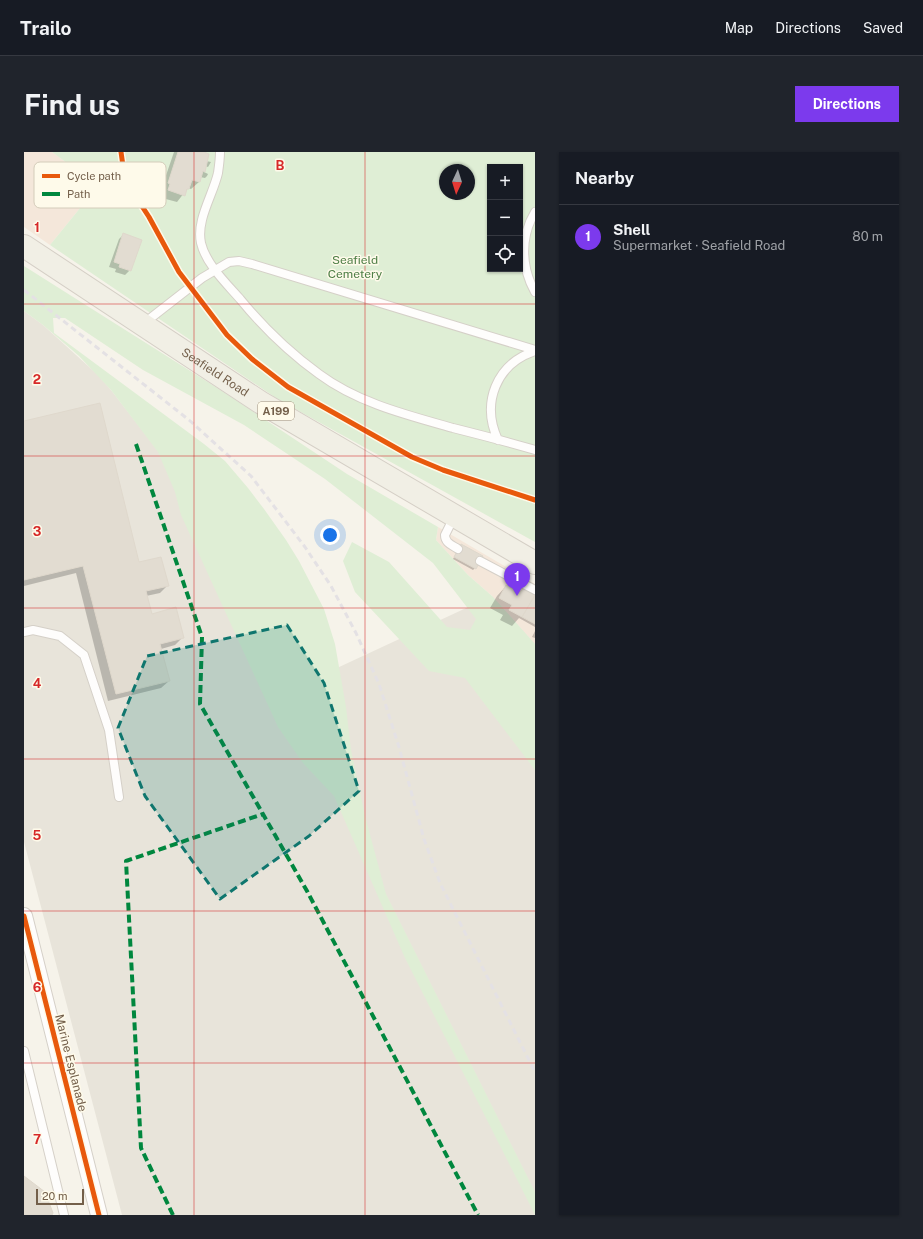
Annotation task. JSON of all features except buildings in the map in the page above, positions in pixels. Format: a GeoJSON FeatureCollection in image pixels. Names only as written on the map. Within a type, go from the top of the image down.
{"type":"FeatureCollection","features":[{"type":"Feature","properties":{"kind":"main road","name":"Seafield Road"},"geometry":{"type":"LineString","coordinates":[[24,246],[260,402],[535,563]]}},
{"type":"Feature","properties":{"kind":"street","name":"Marine Esplanade"},"geometry":{"type":"LineString","coordinates":[[24,916],[99,1215]]}},
{"type":"Feature","properties":{"kind":"lane"},"geometry":{"type":"LineString","coordinates":[[220,152],[218,173],[200,229],[201,243],[207,257],[216,270],[246,306],[288,349],[327,379],[358,396],[398,412],[535,450]]}},
{"type":"Feature","properties":{"kind":"lane"},"geometry":{"type":"LineString","coordinates":[[535,212],[530,221],[526,234],[524,256],[527,274],[535,292]]}},
{"type":"Feature","properties":{"kind":"lane"},"geometry":{"type":"LineString","coordinates":[[142,324],[202,278],[229,262],[244,262],[535,351]]}},
{"type":"Feature","properties":{"kind":"lane"},"geometry":{"type":"LineString","coordinates":[[498,440],[492,425],[490,409],[496,386],[501,376],[509,367],[521,357],[535,351]]}},
{"type":"Feature","properties":{"kind":"lane"},"geometry":{"type":"LineString","coordinates":[[455,516],[444,536],[447,542],[458,549]]}},
{"type":"Feature","properties":{"kind":"lane"},"geometry":{"type":"LineString","coordinates":[[480,561],[535,590]]}},
{"type":"Feature","properties":{"kind":"lane"},"geometry":{"type":"LineString","coordinates":[[24,632],[33,630],[60,636],[84,655],[109,730],[119,797]]}},
{"type":"Feature","properties":{"kind":"lane"},"geometry":{"type":"LineString","coordinates":[[24,1051],[64,1215]]}},
{"type":"Feature","properties":{"kind":"highlighted area"},"geometry":{"type":"Polygon","coordinates":[[[287,625],[324,683],[359,791],[309,836],[220,899],[145,796],[118,728],[147,656],[287,625]]]}},
{"type":"Feature","properties":{"kind":"shaded area"},"geometry":{"type":"Polygon","coordinates":[[[24,152],[52,152],[66,162],[34,162],[34,208],[80,208],[50,245],[24,227],[24,152]]]}},
{"type":"Feature","properties":{"kind":"shaded area"},"geometry":{"type":"Polygon","coordinates":[[[24,311],[43,325],[98,375],[159,452],[281,694],[492,596],[535,644],[535,1215],[122,1215],[24,842],[24,311]]]}},
{"type":"Feature","properties":{"kind":"shaded area"},"geometry":{"type":"Polygon","coordinates":[[[438,527],[535,584],[535,644],[492,596],[468,575],[436,540],[438,527]]]}},
{"type":"Feature","properties":{"kind":"green space","name":"Seafield Cemetery"},"geometry":{"type":"Polygon","coordinates":[[[52,152],[535,152],[535,542],[279,400],[50,245],[80,208],[166,208],[166,162],[66,162],[52,152]]]}},
{"type":"Feature","properties":{"kind":"green space"},"geometry":{"type":"Polygon","coordinates":[[[24,266],[222,391],[347,474],[438,527],[436,540],[468,575],[492,596],[535,644],[535,770],[465,678],[429,671],[355,592],[343,561],[352,542],[389,562],[447,627],[470,630],[476,619],[433,563],[325,479],[244,425],[143,370],[65,318],[53,318],[54,333],[225,461],[264,509],[299,561],[324,609],[335,644],[346,707],[351,750],[365,816],[386,894],[535,1192],[535,1215],[405,958],[334,796],[303,763],[278,727],[181,515],[175,492],[158,452],[111,390],[79,356],[24,311],[24,266]]]}},
{"type":"Feature","properties":{"kind":"railway"},"geometry":{"type":"LineString","coordinates":[[24,290],[189,420],[251,476],[305,547],[331,586],[356,633],[379,684],[399,747],[424,839],[440,883],[535,1072]]}},
{"type":"Feature","properties":{"kind":"marked path"},"geometry":{"type":"LineString","coordinates":[[136,444],[202,637],[200,704],[307,891],[478,1215]]}},
{"type":"Feature","properties":{"kind":"marked path"},"geometry":{"type":"LineString","coordinates":[[173,1215],[141,1148],[126,861],[263,814]]}},
{"type":"Feature","properties":{"kind":"cycle path"},"geometry":{"type":"LineString","coordinates":[[121,152],[122,162]]}},
{"type":"Feature","properties":{"kind":"cycle path"},"geometry":{"type":"LineString","coordinates":[[143,208],[179,272],[227,335],[252,359],[288,387],[412,457],[443,470],[535,500]]}},
{"type":"Feature","properties":{"kind":"cycle path"},"geometry":{"type":"LineString","coordinates":[[24,916],[99,1215]]}},
{"type":"Feature","properties":{"kind":"place","name":"Shell"},"geometry":{"type":"Point","coordinates":[517,596]}}]}
